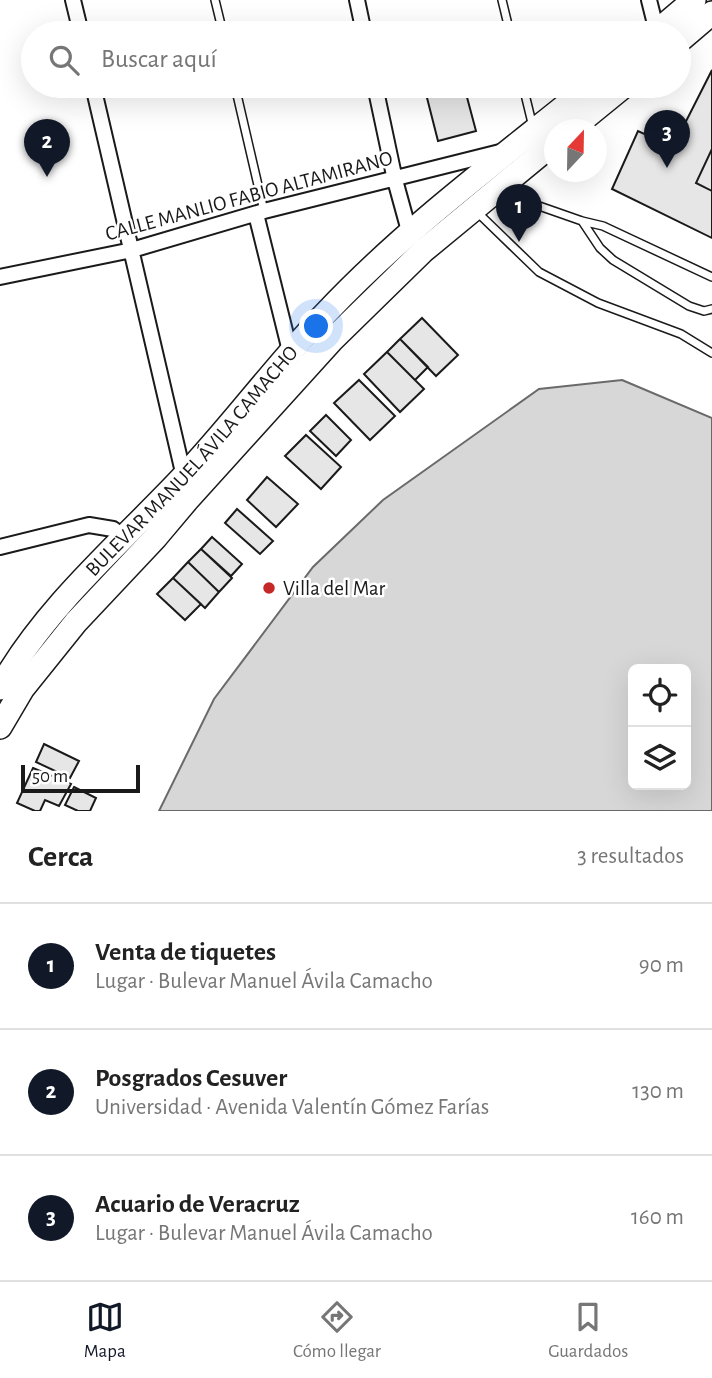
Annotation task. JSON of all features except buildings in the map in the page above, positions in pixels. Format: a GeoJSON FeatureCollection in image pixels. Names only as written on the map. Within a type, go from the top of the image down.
{"type":"FeatureCollection","features":[{"type":"Feature","properties":{"kind":"main road"},"geometry":{"type":"LineString","coordinates":[[670,21],[694,0]]}},
{"type":"Feature","properties":{"kind":"main road"},"geometry":{"type":"LineString","coordinates":[[691,31],[712,13]]}},
{"type":"Feature","properties":{"kind":"main road","name":"BULEVAR MANUEL ÁVILA CAMACHO"},"geometry":{"type":"LineString","coordinates":[[0,688],[13,664],[71,591],[184,476],[325,314],[410,231],[575,98]]}},
{"type":"Feature","properties":{"kind":"main road"},"geometry":{"type":"LineString","coordinates":[[584,119],[609,98]]}},
{"type":"Feature","properties":{"kind":"main road","name":"BULEVAR MANUEL ÁVILA CAMACHO"},"geometry":{"type":"LineString","coordinates":[[0,727],[23,688],[76,622],[332,341],[423,251],[544,151]]}},
{"type":"Feature","properties":{"kind":"street"},"geometry":{"type":"LineString","coordinates":[[73,0],[78,21]]}},
{"type":"Feature","properties":{"kind":"street"},"geometry":{"type":"LineString","coordinates":[[357,0],[361,21]]}},
{"type":"Feature","properties":{"kind":"street"},"geometry":{"type":"LineString","coordinates":[[649,0],[653,21]]}},
{"type":"Feature","properties":{"kind":"street"},"geometry":{"type":"LineString","coordinates":[[96,98],[188,499]]}},
{"type":"Feature","properties":{"kind":"street"},"geometry":{"type":"LineString","coordinates":[[378,98],[395,180],[410,231]]}},
{"type":"Feature","properties":{"kind":"street","name":"CALLE MANLIO FABIO ALTAMIRANO"},"geometry":{"type":"LineString","coordinates":[[0,277],[132,250],[260,212],[508,150]]}},
{"type":"Feature","properties":{"kind":"street"},"geometry":{"type":"LineString","coordinates":[[260,212],[297,381]]}},
{"type":"Feature","properties":{"kind":"street"},"geometry":{"type":"LineString","coordinates":[[0,547],[89,525],[113,529],[124,537]]}},
{"type":"Feature","properties":{"kind":"lane"},"geometry":{"type":"LineString","coordinates":[[215,0],[220,21]]}},
{"type":"Feature","properties":{"kind":"lane"},"geometry":{"type":"LineString","coordinates":[[502,0],[507,21]]}},
{"type":"Feature","properties":{"kind":"lane"},"geometry":{"type":"LineString","coordinates":[[237,98],[260,212]]}},
{"type":"Feature","properties":{"kind":"lane"},"geometry":{"type":"LineString","coordinates":[[526,98],[534,131]]}},
{"type":"Feature","properties":{"kind":"lane"},"geometry":{"type":"LineString","coordinates":[[495,191],[603,226],[712,277]]}},
{"type":"Feature","properties":{"kind":"lane"},"geometry":{"type":"LineString","coordinates":[[474,209],[538,272],[598,303],[681,334],[712,353]]}},
{"type":"Feature","properties":{"kind":"lane"},"geometry":{"type":"LineString","coordinates":[[582,221],[600,248],[612,260],[689,306],[704,311],[712,309]]}},
{"type":"Feature","properties":{"kind":"shaded area"},"geometry":{"type":"Polygon","coordinates":[[[622,380],[712,418],[712,811],[159,811],[214,699],[313,567],[383,500],[539,389],[622,380]]]}},
{"type":"Feature","properties":{"kind":"place","name":"Acuario de Veracruz"},"geometry":{"type":"Point","coordinates":[667,168]}},
{"type":"Feature","properties":{"kind":"place","name":"Posgrados Cesuver"},"geometry":{"type":"Point","coordinates":[47,177]}},
{"type":"Feature","properties":{"kind":"place","name":"Venta de tiquetes"},"geometry":{"type":"Point","coordinates":[519,242]}},
{"type":"Feature","properties":{"kind":"place","name":"Villa del Mar"},"geometry":{"type":"Point","coordinates":[269,588]}}]}
